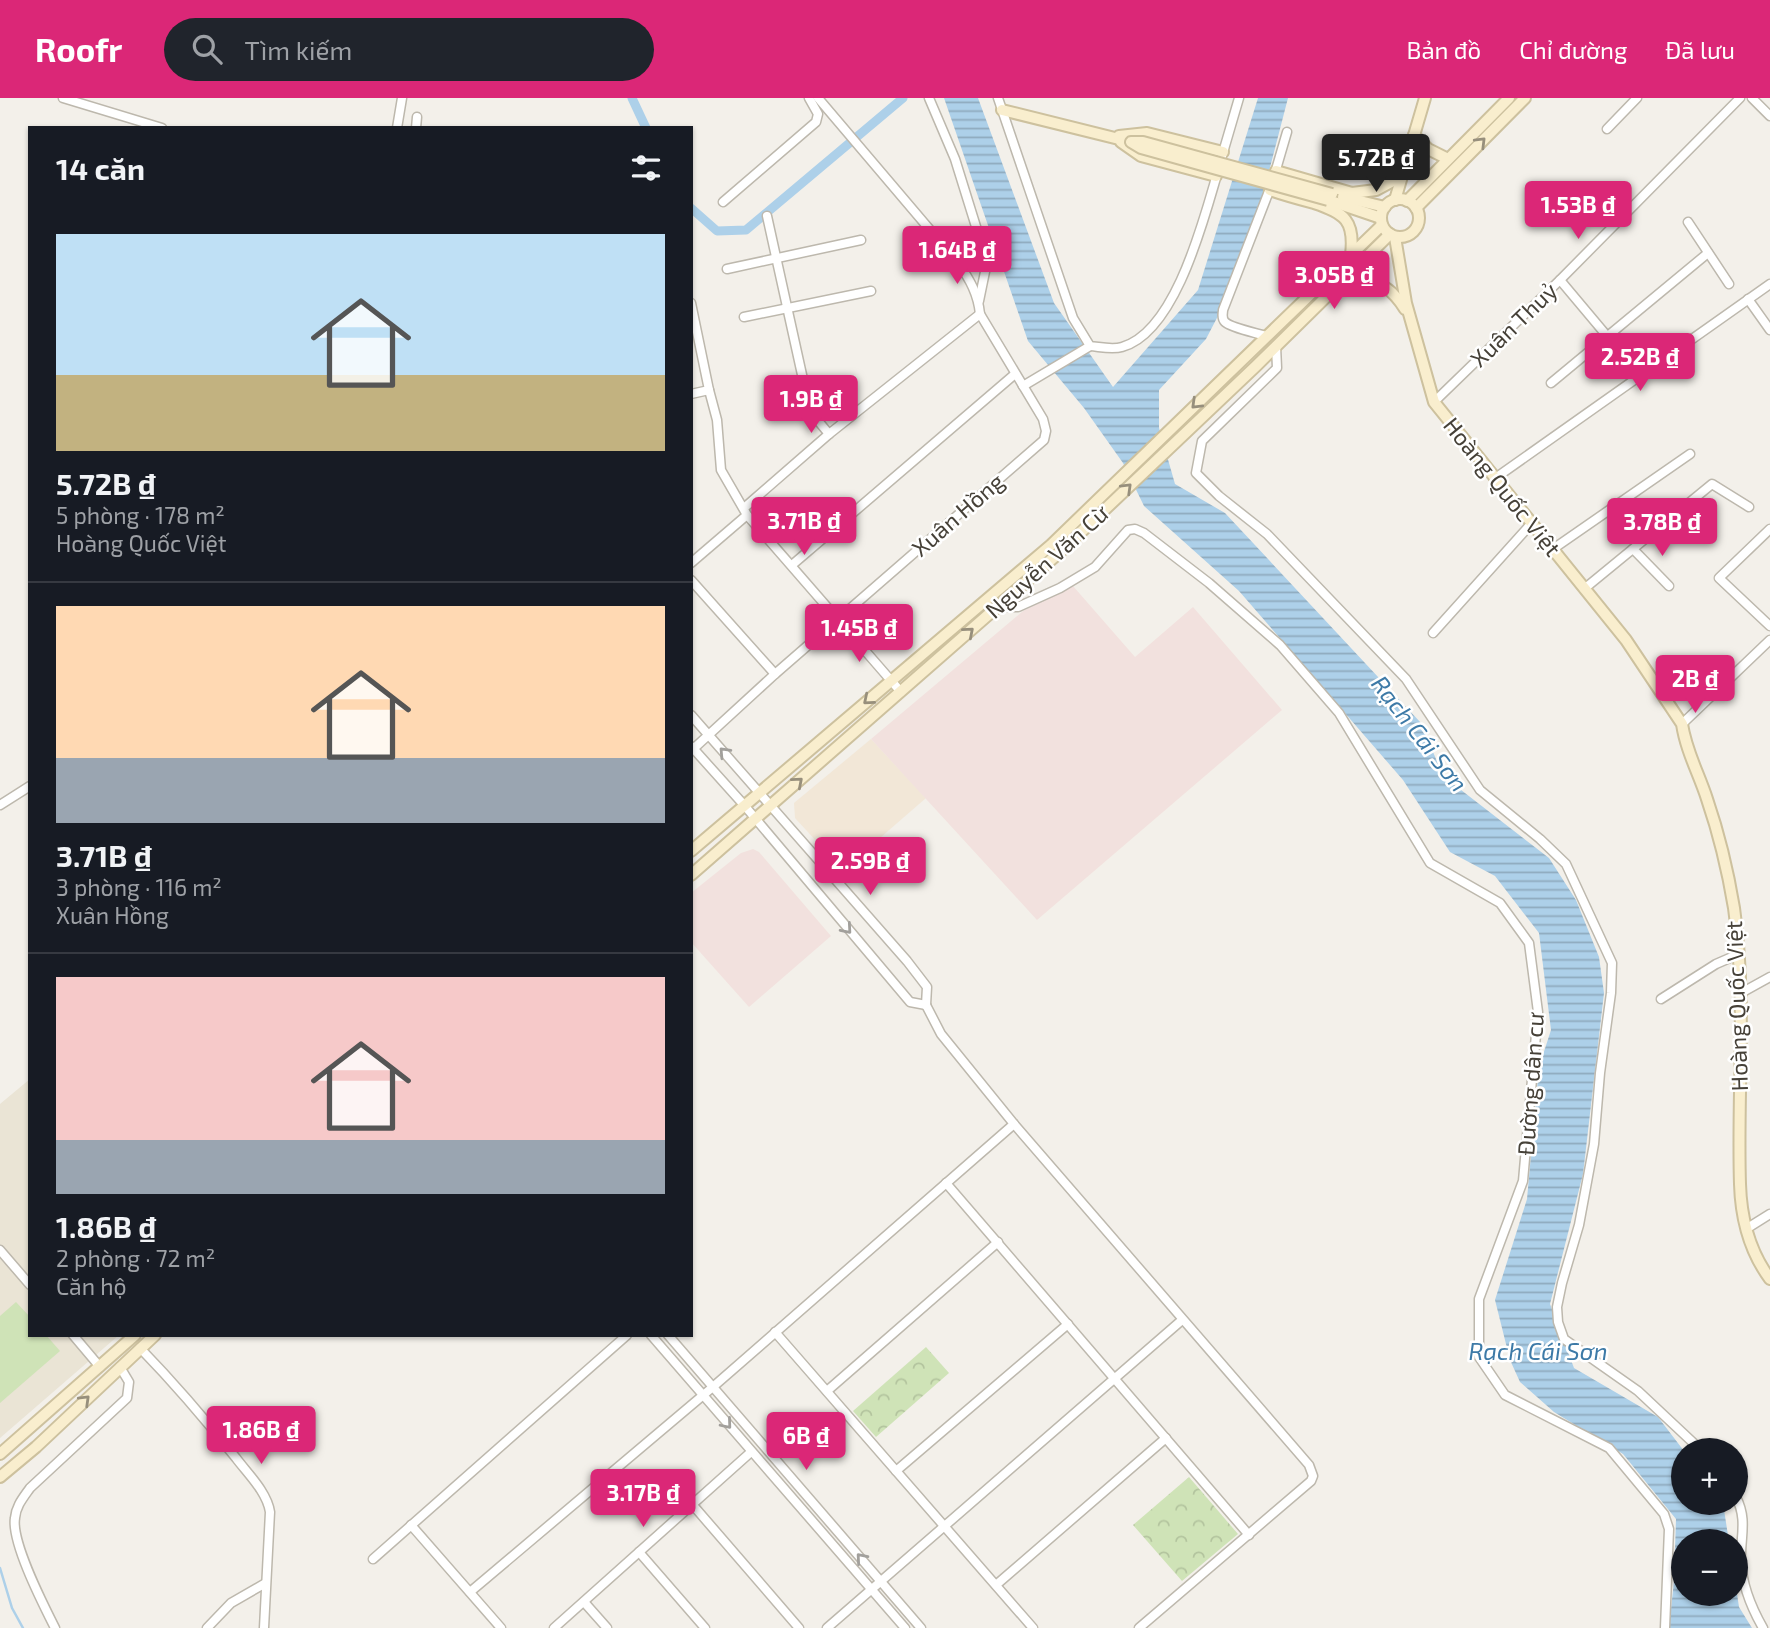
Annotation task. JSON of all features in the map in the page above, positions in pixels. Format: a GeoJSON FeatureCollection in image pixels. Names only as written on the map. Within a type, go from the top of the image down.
{"type":"FeatureCollection","features":[{"type":"Feature","properties":{"kind":"main road","name":"Hoàng Quốc Việt"},"geometry":{"type":"LineString","coordinates":[[1425,98],[1388,220],[1434,402],[1626,640],[1682,724],[1684,740],[1708,800],[1733,906],[1741,993],[1741,1198],[1746,1229],[1762,1268],[1770,1279]]}},
{"type":"Feature","properties":{"kind":"main road"},"geometry":{"type":"LineString","coordinates":[[1411,204],[1448,159],[1509,98]]}},
{"type":"Feature","properties":{"kind":"main road"},"geometry":{"type":"LineString","coordinates":[[1388,220],[1411,204],[1525,98]]}},
{"type":"Feature","properties":{"kind":"main road"},"geometry":{"type":"LineString","coordinates":[[1002,110],[1113,137],[1141,148],[1330,197],[1388,220],[1408,235],[1416,227],[1418,215],[1411,204]]}},
{"type":"Feature","properties":{"kind":"main road"},"geometry":{"type":"LineString","coordinates":[[1113,137],[1147,133],[1223,152]]}},
{"type":"Feature","properties":{"kind":"main road"},"geometry":{"type":"LineString","coordinates":[[1414,135],[1428,149],[1448,159]]}},
{"type":"Feature","properties":{"kind":"main road"},"geometry":{"type":"LineString","coordinates":[[1113,137],[1141,156],[1216,176]]}},
{"type":"Feature","properties":{"kind":"main road"},"geometry":{"type":"LineString","coordinates":[[1276,171],[1352,193],[1376,190],[1402,176]]}},
{"type":"Feature","properties":{"kind":"main road"},"geometry":{"type":"LineString","coordinates":[[1270,190],[1338,211],[1347,221],[1352,234],[1351,255]]}},
{"type":"Feature","properties":{"kind":"main road","name":"Nguyễn Văn Cừ"},"geometry":{"type":"LineString","coordinates":[[693,873],[997,607],[1245,356],[1388,220]]}},
{"type":"Feature","properties":{"kind":"main road","name":"Nguyễn Văn Cừ"},"geometry":{"type":"LineString","coordinates":[[693,849],[891,681],[1055,548],[1256,366],[1335,288],[1388,220]]}},
{"type":"Feature","properties":{"kind":"main road"},"geometry":{"type":"LineString","coordinates":[[1335,288],[1366,279],[1382,283],[1396,294],[1410,315]]}},
{"type":"Feature","properties":{"kind":"main road"},"geometry":{"type":"LineString","coordinates":[[0,1454],[133,1337]]}},
{"type":"Feature","properties":{"kind":"main road"},"geometry":{"type":"LineString","coordinates":[[0,1477],[36,1447],[153,1337]]}},
{"type":"Feature","properties":{"kind":"street"},"geometry":{"type":"LineString","coordinates":[[63,98],[155,126]]}},
{"type":"Feature","properties":{"kind":"street"},"geometry":{"type":"LineString","coordinates":[[397,126],[402,98]]}},
{"type":"Feature","properties":{"kind":"street"},"geometry":{"type":"LineString","coordinates":[[723,202],[816,122],[818,114],[809,98]]}},
{"type":"Feature","properties":{"kind":"street"},"geometry":{"type":"LineString","coordinates":[[818,98],[959,264],[979,301]]}},
{"type":"Feature","properties":{"kind":"street"},"geometry":{"type":"LineString","coordinates":[[998,98],[1073,318],[1090,346]]}},
{"type":"Feature","properties":{"kind":"street"},"geometry":{"type":"LineString","coordinates":[[930,99],[956,159],[987,262],[979,301],[980,314],[1023,387],[1090,346],[1124,346],[1145,334],[1163,311],[1182,280],[1193,254],[1239,98]]}},
{"type":"Feature","properties":{"kind":"street"},"geometry":{"type":"LineString","coordinates":[[1607,129],[1637,98]]}},
{"type":"Feature","properties":{"kind":"street","name":"Xuân Thuỷ"},"geometry":{"type":"LineString","coordinates":[[1434,402],[1560,280],[1740,98]]}},
{"type":"Feature","properties":{"kind":"street"},"geometry":{"type":"LineString","coordinates":[[1752,98],[1770,116]]}},
{"type":"Feature","properties":{"kind":"street"},"geometry":{"type":"LineString","coordinates":[[416,126],[417,117]]}},
{"type":"Feature","properties":{"kind":"street"},"geometry":{"type":"LineString","coordinates":[[1266,336],[1233,326],[1222,316],[1270,190],[1287,132]]}},
{"type":"Feature","properties":{"kind":"street"},"geometry":{"type":"LineString","coordinates":[[767,216],[810,411],[829,434]]}},
{"type":"Feature","properties":{"kind":"street"},"geometry":{"type":"LineString","coordinates":[[1688,222],[1729,284]]}},
{"type":"Feature","properties":{"kind":"street"},"geometry":{"type":"LineString","coordinates":[[726,269],[861,240]]}},
{"type":"Feature","properties":{"kind":"street"},"geometry":{"type":"LineString","coordinates":[[1551,383],[1708,253]]}},
{"type":"Feature","properties":{"kind":"street"},"geometry":{"type":"LineString","coordinates":[[1560,280],[1607,336]]}},
{"type":"Feature","properties":{"kind":"street"},"geometry":{"type":"LineString","coordinates":[[1494,479],[1770,284]]}},
{"type":"Feature","properties":{"kind":"street"},"geometry":{"type":"LineString","coordinates":[[744,317],[871,291]]}},
{"type":"Feature","properties":{"kind":"street"},"geometry":{"type":"LineString","coordinates":[[1748,299],[1770,330]]}},
{"type":"Feature","properties":{"kind":"street"},"geometry":{"type":"LineString","coordinates":[[693,313],[717,420],[722,470],[746,511],[901,691]]}},
{"type":"Feature","properties":{"kind":"street"},"geometry":{"type":"LineString","coordinates":[[693,560],[829,434],[980,314]]}},
{"type":"Feature","properties":{"kind":"street"},"geometry":{"type":"LineString","coordinates":[[1276,346],[1277,368],[1202,441],[1196,473],[1219,496],[1267,534],[1406,679],[1480,790],[1541,839],[1566,864],[1612,963],[1594,1144],[1579,1225],[1557,1307],[1558,1322],[1564,1339],[1638,1391],[1688,1438]]}},
{"type":"Feature","properties":{"kind":"street"},"geometry":{"type":"LineString","coordinates":[[1616,351],[1636,379]]}},
{"type":"Feature","properties":{"kind":"street"},"geometry":{"type":"LineString","coordinates":[[792,565],[1016,374]]}},
{"type":"Feature","properties":{"kind":"street","name":"Xuân Hồng"},"geometry":{"type":"LineString","coordinates":[[693,748],[1044,440],[1046,431],[1043,419],[1023,387]]}},
{"type":"Feature","properties":{"kind":"street"},"geometry":{"type":"LineString","coordinates":[[693,394],[709,390]]}},
{"type":"Feature","properties":{"kind":"street"},"geometry":{"type":"LineString","coordinates":[[1553,549],[1690,454]]}},
{"type":"Feature","properties":{"kind":"street"},"geometry":{"type":"LineString","coordinates":[[1584,589],[1712,484],[1749,507]]}},
{"type":"Feature","properties":{"kind":"street"},"geometry":{"type":"LineString","coordinates":[[1433,633],[1531,524]]}},
{"type":"Feature","properties":{"kind":"street","name":"Đường dân cư"},"geometry":{"type":"LineString","coordinates":[[997,607],[1018,607],[1060,588],[1095,567],[1128,530],[1135,529],[1144,533],[1209,583],[1280,645],[1339,713],[1430,863],[1500,902],[1530,943],[1538,1012],[1524,1181],[1479,1299],[1479,1357],[1506,1395],[1609,1448],[1664,1514],[1669,1529],[1665,1628]]}},
{"type":"Feature","properties":{"kind":"street"},"geometry":{"type":"LineString","coordinates":[[1770,529],[1719,578],[1770,626]]}},
{"type":"Feature","properties":{"kind":"street"},"geometry":{"type":"LineString","coordinates":[[1633,549],[1669,586]]}},
{"type":"Feature","properties":{"kind":"street"},"geometry":{"type":"LineString","coordinates":[[693,582],[775,674]]}},
{"type":"Feature","properties":{"kind":"street"},"geometry":{"type":"LineString","coordinates":[[1682,724],[1770,640]]}},
{"type":"Feature","properties":{"kind":"street"},"geometry":{"type":"LineString","coordinates":[[693,717],[914,970],[927,987],[926,1005],[941,1034],[1014,1124],[1309,1465],[1313,1476],[1306,1486],[1139,1628]]}},
{"type":"Feature","properties":{"kind":"street"},"geometry":{"type":"LineString","coordinates":[[693,750],[744,805],[910,1002],[926,1005]]}},
{"type":"Feature","properties":{"kind":"street"},"geometry":{"type":"LineString","coordinates":[[0,805],[28,787]]}},
{"type":"Feature","properties":{"kind":"street"},"geometry":{"type":"LineString","coordinates":[[1661,999],[1717,964],[1739,954]]}},
{"type":"Feature","properties":{"kind":"street"},"geometry":{"type":"LineString","coordinates":[[1741,993],[1770,977]]}},
{"type":"Feature","properties":{"kind":"street"},"geometry":{"type":"LineString","coordinates":[[470,1592],[1014,1124]]}},
{"type":"Feature","properties":{"kind":"street"},"geometry":{"type":"LineString","coordinates":[[946,1183],[1249,1535]]}},
{"type":"Feature","properties":{"kind":"street"},"geometry":{"type":"LineString","coordinates":[[1746,1229],[1770,1214]]}},
{"type":"Feature","properties":{"kind":"street"},"geometry":{"type":"LineString","coordinates":[[827,1391],[998,1242]]}},
{"type":"Feature","properties":{"kind":"street"},"geometry":{"type":"LineString","coordinates":[[0,1250],[28,1283]]}},
{"type":"Feature","properties":{"kind":"street"},"geometry":{"type":"LineString","coordinates":[[827,1628],[1182,1320]]}},
{"type":"Feature","properties":{"kind":"street"},"geometry":{"type":"LineString","coordinates":[[897,1471],[1068,1324]]}},
{"type":"Feature","properties":{"kind":"street"},"geometry":{"type":"LineString","coordinates":[[775,1332],[1033,1628]]}},
{"type":"Feature","properties":{"kind":"street"},"geometry":{"type":"LineString","coordinates":[[75,1337],[100,1367]]}},
{"type":"Feature","properties":{"kind":"street"},"geometry":{"type":"LineString","coordinates":[[373,1559],[625,1337]]}},
{"type":"Feature","properties":{"kind":"street"},"geometry":{"type":"LineString","coordinates":[[653,1337],[905,1628]]}},
{"type":"Feature","properties":{"kind":"street"},"geometry":{"type":"LineString","coordinates":[[670,1337],[921,1628]]}},
{"type":"Feature","properties":{"kind":"street"},"geometry":{"type":"LineString","coordinates":[[140,1348],[192,1402],[264,1495],[270,1513],[264,1584],[264,1628]]}},
{"type":"Feature","properties":{"kind":"street"},"geometry":{"type":"LineString","coordinates":[[55,1628],[19,1546],[14,1519],[19,1503],[30,1488],[127,1398],[130,1382],[120,1367]]}},
{"type":"Feature","properties":{"kind":"street"},"geometry":{"type":"LineString","coordinates":[[996,1585],[1166,1438]]}},
{"type":"Feature","properties":{"kind":"street"},"geometry":{"type":"LineString","coordinates":[[554,1628],[751,1452]]}},
{"type":"Feature","properties":{"kind":"street"},"geometry":{"type":"LineString","coordinates":[[692,1504],[799,1628]]}},
{"type":"Feature","properties":{"kind":"street"},"geometry":{"type":"LineString","coordinates":[[1741,1515],[1744,1528],[1741,1561],[1748,1600],[1763,1628]]}},
{"type":"Feature","properties":{"kind":"street"},"geometry":{"type":"LineString","coordinates":[[411,1525],[500,1628]]}},
{"type":"Feature","properties":{"kind":"street"},"geometry":{"type":"LineString","coordinates":[[639,1552],[705,1628]]}},
{"type":"Feature","properties":{"kind":"street"},"geometry":{"type":"LineString","coordinates":[[206,1628],[231,1603],[264,1584]]}},
{"type":"Feature","properties":{"kind":"street"},"geometry":{"type":"LineString","coordinates":[[584,1602],[607,1628]]}},
{"type":"Feature","properties":{"kind":"shaded area"},"geometry":{"type":"Polygon","coordinates":[[[1073,586],[1135,657],[1193,607],[1282,710],[1037,920],[871,739],[1023,611],[1073,586]]]}},
{"type":"Feature","properties":{"kind":"shaded area"},"geometry":{"type":"Polygon","coordinates":[[[871,739],[926,798],[843,870],[795,818],[794,803],[871,739]]]}},
{"type":"Feature","properties":{"kind":"shaded area"},"geometry":{"type":"Polygon","coordinates":[[[753,849],[759,852],[831,936],[749,1007],[693,944],[693,891],[741,853],[753,849]]]}},
{"type":"Feature","properties":{"kind":"shaded area"},"geometry":{"type":"Polygon","coordinates":[[[28,1081],[28,1337],[117,1337],[0,1438],[0,1104],[28,1081]]]}},
{"type":"Feature","properties":{"kind":"green space"},"geometry":{"type":"Polygon","coordinates":[[[16,1302],[28,1315],[28,1337],[48,1337],[60,1351],[0,1403],[0,1316],[16,1302]]]}},
{"type":"Feature","properties":{"kind":"green space"},"geometry":{"type":"Polygon","coordinates":[[[926,1347],[949,1373],[876,1437],[853,1411],[926,1347]]]}},
{"type":"Feature","properties":{"kind":"green space"},"geometry":{"type":"Polygon","coordinates":[[[1189,1477],[1238,1534],[1182,1581],[1133,1525],[1189,1477]]]}},
{"type":"Feature","properties":{"kind":"water","name":"Rạch Cái Sơn"},"geometry":{"type":"Polygon","coordinates":[[[944,98],[978,98],[1054,303],[1113,387],[1198,290],[1258,98],[1288,98],[1245,264],[1206,339],[1159,390],[1159,428],[1175,484],[1225,513],[1421,723],[1443,776],[1549,858],[1576,900],[1599,957],[1604,993],[1583,1174],[1550,1304],[1574,1368],[1658,1417],[1674,1438],[1671,1438],[1671,1513],[1623,1454],[1554,1412],[1520,1382],[1510,1360],[1495,1300],[1527,1199],[1539,1067],[1551,1030],[1539,933],[1495,876],[1450,852],[1403,780],[1239,591],[1144,506],[1123,463],[1084,408],[1028,341],[944,98]]]}},
{"type":"Feature","properties":{"kind":"water","name":"Rạch Cái Sơn"},"geometry":{"type":"Polygon","coordinates":[[[1673,1515],[1725,1515],[1727,1529],[1676,1529],[1676,1519],[1673,1515]]]}},
{"type":"Feature","properties":{"kind":"water","name":"Rạch Cái Sơn"},"geometry":{"type":"Polygon","coordinates":[[[1671,1606],[1739,1606],[1752,1628],[1669,1628],[1671,1606]]]}},
{"type":"Feature","properties":{"kind":"waterway"},"geometry":{"type":"LineString","coordinates":[[632,98],[645,126]]}},
{"type":"Feature","properties":{"kind":"waterway"},"geometry":{"type":"LineString","coordinates":[[693,210],[717,231],[746,230],[903,98]]}},
{"type":"Feature","properties":{"kind":"waterway"},"geometry":{"type":"LineString","coordinates":[[0,1568],[12,1608],[23,1628]]}}]}
